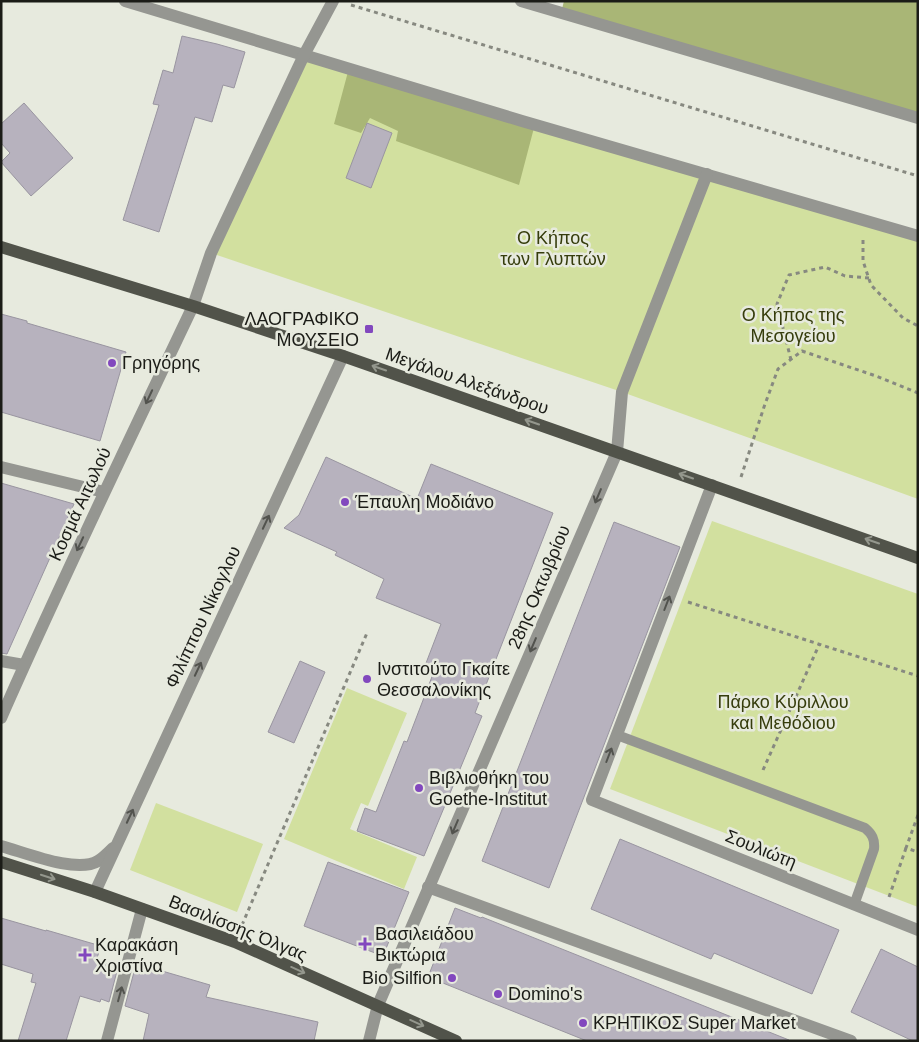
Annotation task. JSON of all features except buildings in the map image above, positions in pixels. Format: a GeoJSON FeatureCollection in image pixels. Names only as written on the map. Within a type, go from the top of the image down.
{"type":"FeatureCollection","features":[{"type":"Feature","properties":{"kind":"main road","name":"Μεγάλου Αλεξάνδρου"},"geometry":{"type":"LineString","coordinates":[[1,247],[193,306],[344,356],[918,558]]}},
{"type":"Feature","properties":{"kind":"main road","name":"Βασιλίσσης Όλγας"},"geometry":{"type":"LineString","coordinates":[[1,862],[95,892],[235,942],[456,1041]]}},
{"type":"Feature","properties":{"kind":"street"},"geometry":{"type":"LineString","coordinates":[[125,1],[522,121],[918,236]]}},
{"type":"Feature","properties":{"kind":"street","name":"Κοσμά Αιτωλού"},"geometry":{"type":"LineString","coordinates":[[1,718],[104,492],[193,306],[211,254],[304,55],[333,1]]}},
{"type":"Feature","properties":{"kind":"street"},"geometry":{"type":"LineString","coordinates":[[521,1],[918,118]]}},
{"type":"Feature","properties":{"kind":"street","name":"28ης Οκτωβρίου"},"geometry":{"type":"LineString","coordinates":[[369,1041],[378,1005],[617,452],[622,392],[706,174]]}},
{"type":"Feature","properties":{"kind":"street","name":"Φιλίππου Νίκογλου"},"geometry":{"type":"LineString","coordinates":[[95,892],[344,356]]}},
{"type":"Feature","properties":{"kind":"street"},"geometry":{"type":"LineString","coordinates":[[1,467],[104,492]]}},
{"type":"Feature","properties":{"kind":"street"},"geometry":{"type":"LineString","coordinates":[[617,735],[712,485]]}},
{"type":"Feature","properties":{"kind":"street"},"geometry":{"type":"LineString","coordinates":[[1,661],[24,665]]}},
{"type":"Feature","properties":{"kind":"street","name":"Σουλιώτη"},"geometry":{"type":"LineString","coordinates":[[617,735],[592,800],[918,930]]}},
{"type":"Feature","properties":{"kind":"street"},"geometry":{"type":"LineString","coordinates":[[1,846],[66,865],[84,865],[97,862],[116,847]]}},
{"type":"Feature","properties":{"kind":"street"},"geometry":{"type":"LineString","coordinates":[[428,887],[851,1041]]}},
{"type":"Feature","properties":{"kind":"street"},"geometry":{"type":"LineString","coordinates":[[107,1041],[142,909]]}},
{"type":"Feature","properties":{"kind":"lane"},"geometry":{"type":"LineString","coordinates":[[617,735],[864,828],[870,832],[875,843],[874,848],[854,905]]}},
{"type":"Feature","properties":{"kind":"path"},"geometry":{"type":"LineString","coordinates":[[349,4],[918,176]]}},
{"type":"Feature","properties":{"kind":"path"},"geometry":{"type":"LineString","coordinates":[[867,221],[863,237],[863,261],[871,285],[903,318],[918,326]]}},
{"type":"Feature","properties":{"kind":"path"},"geometry":{"type":"LineString","coordinates":[[791,360],[777,304],[789,275],[825,268],[845,276],[869,278]]}},
{"type":"Feature","properties":{"kind":"path"},"geometry":{"type":"LineString","coordinates":[[735,493],[778,370],[802,351],[918,392]]}},
{"type":"Feature","properties":{"kind":"path"},"geometry":{"type":"LineString","coordinates":[[670,596],[918,676]]}},
{"type":"Feature","properties":{"kind":"path"},"geometry":{"type":"LineString","coordinates":[[235,942],[366,633]]}},
{"type":"Feature","properties":{"kind":"path"},"geometry":{"type":"LineString","coordinates":[[756,787],[819,645]]}},
{"type":"Feature","properties":{"kind":"path"},"geometry":{"type":"LineString","coordinates":[[882,916],[918,815]]}},
{"type":"Feature","properties":{"kind":"path"},"geometry":{"type":"LineString","coordinates":[[906,848],[918,852]]}},
{"type":"Feature","properties":{"kind":"green space"},"geometry":{"type":"Polygon","coordinates":[[[304,55],[918,236],[918,499],[622,392],[211,253],[304,55]]]}},
{"type":"Feature","properties":{"kind":"green space","name":"Πάρκο Κύριλλου και Μεθόδιου"},"geometry":{"type":"Polygon","coordinates":[[[712,521],[918,594],[918,907],[610,789],[712,521]]]}},
{"type":"Feature","properties":{"kind":"green space"},"geometry":{"type":"Polygon","coordinates":[[[347,688],[407,713],[368,806],[361,803],[350,829],[417,857],[404,889],[284,839],[347,688]]]}},
{"type":"Feature","properties":{"kind":"green space"},"geometry":{"type":"Polygon","coordinates":[[[156,803],[263,844],[237,912],[130,870],[156,803]]]}},
{"type":"Feature","properties":{"kind":"shaded area"},"geometry":{"type":"Polygon","coordinates":[[[564,1],[918,1],[918,114],[562,9],[564,1]]]}},
{"type":"Feature","properties":{"kind":"shaded area"},"geometry":{"type":"Polygon","coordinates":[[[349,68],[535,124],[519,185],[396,141],[398,131],[370,118],[361,133],[334,124],[349,68]]]}},
{"type":"Feature","properties":{"kind":"place","name":"ΛΑΟΓΡΑΦΙΚΟ ΜΟΥΣΕΙΟ"},"geometry":{"type":"Point","coordinates":[369,329]}},
{"type":"Feature","properties":{"kind":"place","name":"Γρηγόρης"},"geometry":{"type":"Point","coordinates":[112,363]}},
{"type":"Feature","properties":{"kind":"place","name":"Έπαυλη Μοδιάνο"},"geometry":{"type":"Point","coordinates":[345,502]}},
{"type":"Feature","properties":{"kind":"place","name":"Ινστιτούτο Γκαίτε Θεσσαλονίκης"},"geometry":{"type":"Point","coordinates":[367,679]}},
{"type":"Feature","properties":{"kind":"place","name":"Βιβλιοθήκη του Goethe-Institut"},"geometry":{"type":"Point","coordinates":[419,788]}},
{"type":"Feature","properties":{"kind":"place","name":"Βασιλειάδου Βικτώρια"},"geometry":{"type":"Point","coordinates":[365,944]}},
{"type":"Feature","properties":{"kind":"place","name":"Καρακάση Χριστίνα"},"geometry":{"type":"Point","coordinates":[85,955]}},
{"type":"Feature","properties":{"kind":"place","name":"Bio Silfion"},"geometry":{"type":"Point","coordinates":[452,978]}},
{"type":"Feature","properties":{"kind":"place","name":"Domino's"},"geometry":{"type":"Point","coordinates":[498,994]}},
{"type":"Feature","properties":{"kind":"place","name":"ΚΡΗΤΙΚΟΣ Super Market"},"geometry":{"type":"Point","coordinates":[583,1023]}},
{"type":"Feature","properties":{"kind":"park label","name":"Ο Κήπος των Γλυπτών"},"geometry":{"type":"Point","coordinates":[553,248]}},
{"type":"Feature","properties":{"kind":"park label","name":"Ο Κήπος της Μεσογείου"},"geometry":{"type":"Point","coordinates":[793,325]}}]}
